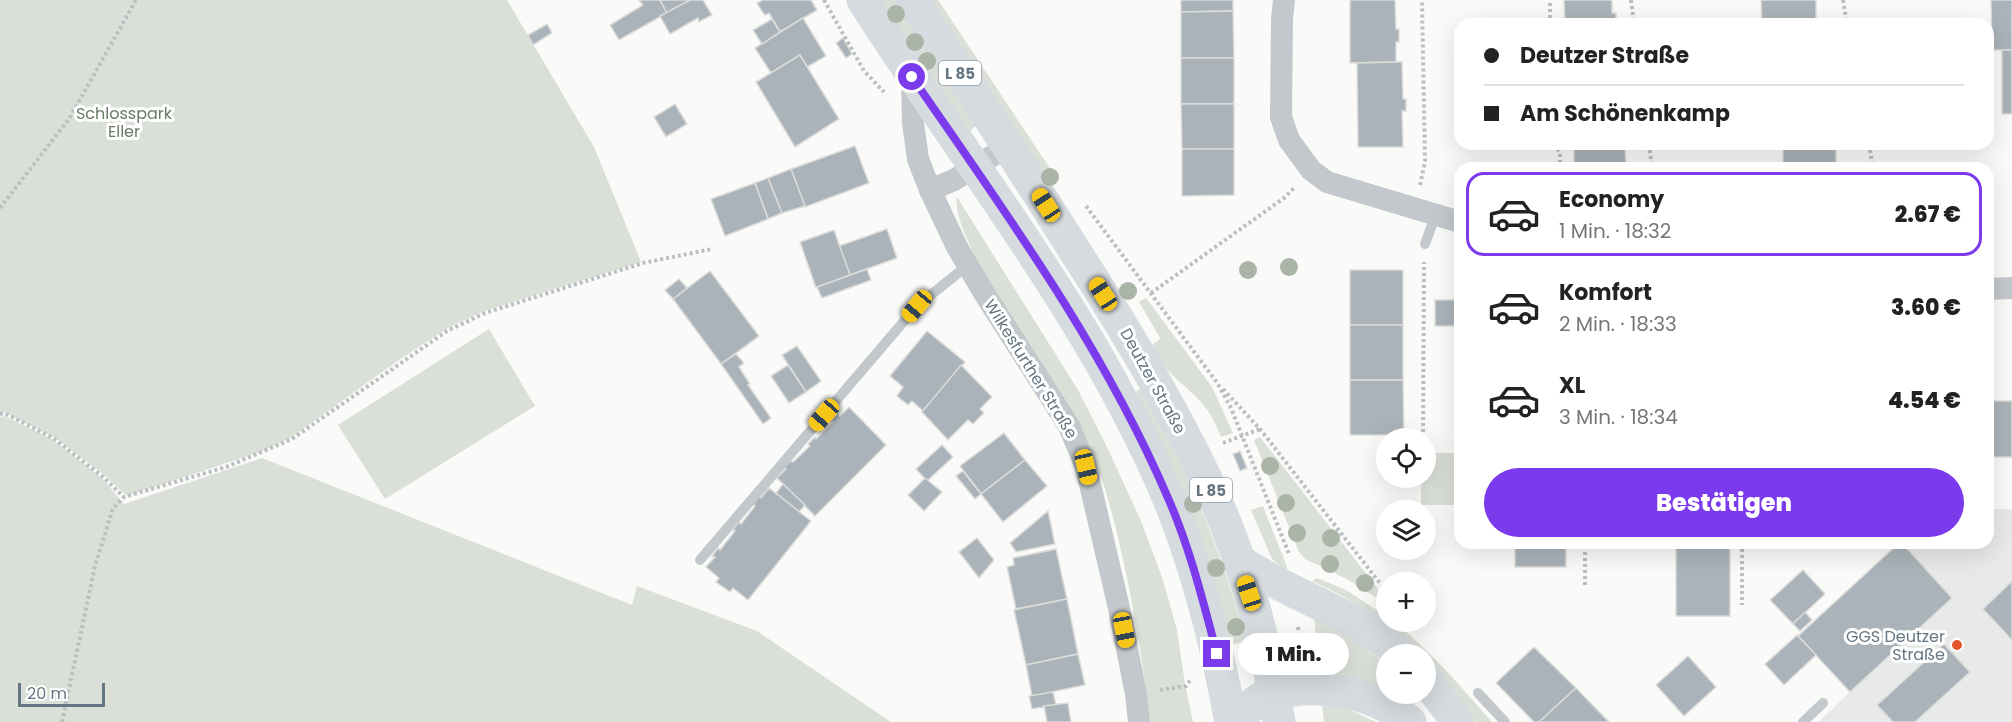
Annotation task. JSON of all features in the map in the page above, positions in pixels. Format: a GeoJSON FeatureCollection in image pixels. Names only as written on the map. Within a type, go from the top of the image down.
{"type":"FeatureCollection","features":[{"type":"Feature","properties":{"kind":"main road","name":"L 85"},"geometry":{"type":"LineString","coordinates":[[863,0],[912,77],[1060,295],[1108,376],[1146,450],[1169,501],[1201,590],[1221,668],[1231,722]]}},
{"type":"Feature","properties":{"kind":"main road","name":"Deutzer Straße"},"geometry":{"type":"LineString","coordinates":[[912,0],[1114,312],[1170,408],[1209,486],[1238,560]]}},
{"type":"Feature","properties":{"kind":"main road","name":"L 85"},"geometry":{"type":"LineString","coordinates":[[1238,560],[1266,652],[1276,707]]}},
{"type":"Feature","properties":{"kind":"main road"},"geometry":{"type":"LineString","coordinates":[[1238,560],[1259,575],[1326,606],[1373,632],[1388,644]]}},
{"type":"Feature","properties":{"kind":"main road"},"geometry":{"type":"LineString","coordinates":[[1239,722],[1248,709],[1261,698],[1276,707],[1304,688],[1332,689],[1353,693],[1410,722]]}},
{"type":"Feature","properties":{"kind":"main road"},"geometry":{"type":"LineString","coordinates":[[1436,693],[1458,722]]}},
{"type":"Feature","properties":{"kind":"street"},"geometry":{"type":"LineString","coordinates":[[1284,0],[1281,117],[1289,140],[1311,170],[1327,182],[1454,220]]}},
{"type":"Feature","properties":{"kind":"street","name":"Wilkesfurther Straße"},"geometry":{"type":"LineString","coordinates":[[912,77],[913,123],[918,159],[930,190],[968,266],[1069,426],[1086,467],[1119,608],[1136,694],[1139,722]]}},
{"type":"Feature","properties":{"kind":"street"},"geometry":{"type":"LineString","coordinates":[[930,190],[954,180],[1008,146]]}},
{"type":"Feature","properties":{"kind":"street"},"geometry":{"type":"LineString","coordinates":[[1994,289],[2012,288]]}},
{"type":"Feature","properties":{"kind":"lane"},"geometry":{"type":"LineString","coordinates":[[1425,211],[1425,244]]}},
{"type":"Feature","properties":{"kind":"lane"},"geometry":{"type":"LineString","coordinates":[[700,560],[917,306],[968,266]]}},
{"type":"Feature","properties":{"kind":"lane"},"geometry":{"type":"LineString","coordinates":[[1478,693],[1504,722]]}},
{"type":"Feature","properties":{"kind":"lane"},"geometry":{"type":"LineString","coordinates":[[1803,722],[1823,703]]}},
{"type":"Feature","properties":{"kind":"path"},"geometry":{"type":"LineString","coordinates":[[0,208],[69,119],[136,0]]}},
{"type":"Feature","properties":{"kind":"path"},"geometry":{"type":"LineString","coordinates":[[1422,0],[1425,211]]}},
{"type":"Feature","properties":{"kind":"path"},"geometry":{"type":"LineString","coordinates":[[1550,0],[1550,18]]}},
{"type":"Feature","properties":{"kind":"path"},"geometry":{"type":"LineString","coordinates":[[1631,0],[1633,18]]}},
{"type":"Feature","properties":{"kind":"path"},"geometry":{"type":"LineString","coordinates":[[1843,0],[1846,18]]}},
{"type":"Feature","properties":{"kind":"path"},"geometry":{"type":"LineString","coordinates":[[864,71],[870,68]]}},
{"type":"Feature","properties":{"kind":"path"},"geometry":{"type":"LineString","coordinates":[[1151,293],[1284,198],[1311,170]]}},
{"type":"Feature","properties":{"kind":"path"},"geometry":{"type":"LineString","coordinates":[[1080,197],[1218,384],[1260,429],[1376,578]]}},
{"type":"Feature","properties":{"kind":"path"},"geometry":{"type":"LineString","coordinates":[[1423,428],[1425,244]]}},
{"type":"Feature","properties":{"kind":"path"},"geometry":{"type":"LineString","coordinates":[[62,722],[95,566],[113,508],[124,497],[226,467],[292,439],[447,332],[485,313],[643,264],[712,249]]}},
{"type":"Feature","properties":{"kind":"path"},"geometry":{"type":"LineString","coordinates":[[1218,384],[1242,436],[1293,562]]}},
{"type":"Feature","properties":{"kind":"path"},"geometry":{"type":"LineString","coordinates":[[0,414],[4,413],[53,438],[102,476],[124,497]]}},
{"type":"Feature","properties":{"kind":"path"},"geometry":{"type":"LineString","coordinates":[[1223,443],[1260,429]]}},
{"type":"Feature","properties":{"kind":"path"},"geometry":{"type":"LineString","coordinates":[[1585,549],[1585,585]]}},
{"type":"Feature","properties":{"kind":"path"},"geometry":{"type":"LineString","coordinates":[[1742,549],[1742,605]]}},
{"type":"Feature","properties":{"kind":"path"},"geometry":{"type":"LineString","coordinates":[[1156,691],[1186,686]]}},
{"type":"Feature","properties":{"kind":"shaded area","name":"GGS Deutzer Straße"},"geometry":{"type":"Polygon","coordinates":[[[1994,509],[2012,509],[2012,722],[1818,722],[1952,598],[1907,549],[1994,549],[1994,509]]]}},
{"type":"Feature","properties":{"kind":"green space","name":"Schlosspark Eller"},"geometry":{"type":"Polygon","coordinates":[[[0,0],[507,0],[594,147],[641,262],[484,311],[448,328],[396,362],[292,437],[260,452],[127,496],[103,474],[55,438],[0,412],[0,0]]]}},
{"type":"Feature","properties":{"kind":"green space"},"geometry":{"type":"Polygon","coordinates":[[[879,0],[895,0],[975,122],[971,131],[968,131],[879,0]]]}},
{"type":"Feature","properties":{"kind":"green space"},"geometry":{"type":"Polygon","coordinates":[[[930,0],[938,0],[1057,179],[1050,183],[930,0]]]}},
{"type":"Feature","properties":{"kind":"green space"},"geometry":{"type":"Polygon","coordinates":[[[957,197],[1078,390],[1141,521],[1162,577],[1177,630],[1193,722],[1150,722],[1128,583],[1103,481],[1078,423],[985,275],[959,216],[957,197]]]}},
{"type":"Feature","properties":{"kind":"green space"},"geometry":{"type":"Polygon","coordinates":[[[1146,298],[1212,387],[1233,433],[1221,437],[1204,405],[1159,359],[1153,344],[1160,339],[1159,336],[1139,302],[1146,298]]]}},
{"type":"Feature","properties":{"kind":"green space"},"geometry":{"type":"Polygon","coordinates":[[[489,329],[535,406],[385,499],[338,425],[489,329]]]}},
{"type":"Feature","properties":{"kind":"green space"},"geometry":{"type":"Polygon","coordinates":[[[1140,389],[1178,459],[1201,509],[1230,587],[1246,641],[1231,645],[1171,468],[1136,392],[1140,389]]]}},
{"type":"Feature","properties":{"kind":"green space"},"geometry":{"type":"Polygon","coordinates":[[[4,416],[52,439],[102,478],[124,504],[262,458],[632,605],[637,586],[757,631],[891,722],[0,722],[0,417],[4,416]]]}},
{"type":"Feature","properties":{"kind":"green space"},"geometry":{"type":"Polygon","coordinates":[[[1260,437],[1376,586],[1376,598],[1347,579],[1305,559],[1299,552],[1254,440],[1260,437]]]}},
{"type":"Feature","properties":{"kind":"green space"},"geometry":{"type":"Polygon","coordinates":[[[1436,453],[1454,453],[1454,505],[1436,505],[1436,500],[1421,500],[1421,488],[1436,488],[1436,453]]]}},
{"type":"Feature","properties":{"kind":"green space"},"geometry":{"type":"Polygon","coordinates":[[[1263,506],[1287,571],[1272,559],[1251,510],[1263,506]]]}},
{"type":"Feature","properties":{"kind":"green space"},"geometry":{"type":"Polygon","coordinates":[[[1317,578],[1346,590],[1376,610],[1376,617],[1356,604],[1312,581],[1317,578]]]}},
{"type":"Feature","properties":{"kind":"green space"},"geometry":{"type":"Polygon","coordinates":[[[1314,616],[1361,644],[1376,657],[1376,686],[1347,675],[1319,672],[1314,616]]]}},
{"type":"Feature","properties":{"kind":"green space"},"geometry":{"type":"Polygon","coordinates":[[[1396,632],[1406,632],[1420,644],[1410,644],[1396,632]]]}},
{"type":"Feature","properties":{"kind":"green space"},"geometry":{"type":"Polygon","coordinates":[[[1436,660],[1492,722],[1476,722],[1436,670],[1436,660]]]}},
{"type":"Feature","properties":{"kind":"green space"},"geometry":{"type":"Polygon","coordinates":[[[1322,704],[1346,708],[1376,722],[1324,722],[1322,704]]]}},
{"type":"Feature","properties":{"kind":"building"},"geometry":{"type":"Polygon","coordinates":[[[639,0],[660,0],[667,13],[619,40],[610,25],[643,5],[639,0]]]}},
{"type":"Feature","properties":{"kind":"building"},"geometry":{"type":"Polygon","coordinates":[[[660,0],[690,0],[667,13],[660,0]]]}},
{"type":"Feature","properties":{"kind":"building"},"geometry":{"type":"Polygon","coordinates":[[[690,0],[703,0],[712,15],[699,22],[698,18],[670,34],[660,16],[690,0]]]}},
{"type":"Feature","properties":{"kind":"building"},"geometry":{"type":"Polygon","coordinates":[[[763,0],[811,0],[817,10],[780,32],[769,13],[766,15],[763,13],[757,3],[763,0]]]}},
{"type":"Feature","properties":{"kind":"building"},"geometry":{"type":"Polygon","coordinates":[[[1181,0],[1233,0],[1233,11],[1181,12],[1181,0]]]}},
{"type":"Feature","properties":{"kind":"building"},"geometry":{"type":"Polygon","coordinates":[[[1350,0],[1395,0],[1396,29],[1399,29],[1399,42],[1396,42],[1396,62],[1350,63],[1350,0]]]}},
{"type":"Feature","properties":{"kind":"building"},"geometry":{"type":"Polygon","coordinates":[[[1564,0],[1612,0],[1612,13],[1616,13],[1616,18],[1565,18],[1564,0]]]}},
{"type":"Feature","properties":{"kind":"building"},"geometry":{"type":"Polygon","coordinates":[[[1761,0],[1816,0],[1816,18],[1762,18],[1761,0]]]}},
{"type":"Feature","properties":{"kind":"building"},"geometry":{"type":"Polygon","coordinates":[[[1991,0],[2012,0],[2012,50],[1994,50],[1994,18],[1991,18],[1991,0]]]}},
{"type":"Feature","properties":{"kind":"building"},"geometry":{"type":"Polygon","coordinates":[[[1233,11],[1234,58],[1181,58],[1181,12],[1233,11]]]}},
{"type":"Feature","properties":{"kind":"building"},"geometry":{"type":"Polygon","coordinates":[[[803,18],[826,56],[807,67],[800,55],[771,73],[755,48],[803,18]]]}},
{"type":"Feature","properties":{"kind":"building"},"geometry":{"type":"Polygon","coordinates":[[[772,19],[780,32],[762,44],[753,30],[772,19]]]}},
{"type":"Feature","properties":{"kind":"building"},"geometry":{"type":"Polygon","coordinates":[[[547,24],[552,33],[533,45],[528,35],[547,24]]]}},
{"type":"Feature","properties":{"kind":"building"},"geometry":{"type":"Polygon","coordinates":[[[843,38],[852,54],[846,58],[836,43],[843,38]]]}},
{"type":"Feature","properties":{"kind":"building"},"geometry":{"type":"Polygon","coordinates":[[[2002,50],[2012,50],[2012,114],[2002,114],[2002,50]]]}},
{"type":"Feature","properties":{"kind":"building"},"geometry":{"type":"Polygon","coordinates":[[[800,55],[839,119],[795,147],[756,82],[800,55]]]}},
{"type":"Feature","properties":{"kind":"building"},"geometry":{"type":"Polygon","coordinates":[[[1181,58],[1234,58],[1234,104],[1181,104],[1181,58]]]}},
{"type":"Feature","properties":{"kind":"building"},"geometry":{"type":"Polygon","coordinates":[[[1402,62],[1403,99],[1406,99],[1406,111],[1402,111],[1403,147],[1358,147],[1357,63],[1402,62]]]}},
{"type":"Feature","properties":{"kind":"building"},"geometry":{"type":"Polygon","coordinates":[[[675,104],[687,124],[666,137],[654,117],[675,104]]]}},
{"type":"Feature","properties":{"kind":"building"},"geometry":{"type":"Polygon","coordinates":[[[1181,104],[1234,104],[1234,149],[1182,149],[1181,104]]]}},
{"type":"Feature","properties":{"kind":"building"},"geometry":{"type":"Polygon","coordinates":[[[855,146],[869,183],[805,207],[791,169],[855,146]]]}},
{"type":"Feature","properties":{"kind":"building"},"geometry":{"type":"Polygon","coordinates":[[[1182,149],[1234,149],[1234,195],[1182,196],[1182,149]]]}},
{"type":"Feature","properties":{"kind":"building"},"geometry":{"type":"Polygon","coordinates":[[[1574,150],[1625,150],[1626,162],[1574,162],[1574,150]]]}},
{"type":"Feature","properties":{"kind":"building"},"geometry":{"type":"Polygon","coordinates":[[[1783,150],[1836,150],[1836,162],[1783,162],[1783,150]]]}},
{"type":"Feature","properties":{"kind":"building"},"geometry":{"type":"Polygon","coordinates":[[[791,169],[805,206],[782,213],[768,178],[791,169]]]}},
{"type":"Feature","properties":{"kind":"building"},"geometry":{"type":"Polygon","coordinates":[[[768,178],[782,213],[768,219],[755,183],[768,178]]]}},
{"type":"Feature","properties":{"kind":"building"},"geometry":{"type":"Polygon","coordinates":[[[755,183],[768,219],[725,236],[711,199],[755,183]]]}},
{"type":"Feature","properties":{"kind":"building"},"geometry":{"type":"Polygon","coordinates":[[[887,229],[897,258],[850,275],[839,246],[887,229]]]}},
{"type":"Feature","properties":{"kind":"building"},"geometry":{"type":"Polygon","coordinates":[[[834,230],[850,275],[816,288],[800,242],[834,230]]]}},
{"type":"Feature","properties":{"kind":"building"},"geometry":{"type":"Polygon","coordinates":[[[867,269],[871,280],[822,298],[817,287],[867,269]]]}},
{"type":"Feature","properties":{"kind":"building"},"geometry":{"type":"Polygon","coordinates":[[[1350,270],[1403,270],[1403,325],[1350,325],[1350,270]]]}},
{"type":"Feature","properties":{"kind":"building"},"geometry":{"type":"Polygon","coordinates":[[[710,271],[759,336],[721,364],[673,299],[710,271]]]}},
{"type":"Feature","properties":{"kind":"building"},"geometry":{"type":"Polygon","coordinates":[[[679,279],[687,288],[673,299],[665,290],[679,279]]]}},
{"type":"Feature","properties":{"kind":"building"},"geometry":{"type":"Polygon","coordinates":[[[1435,300],[1454,300],[1454,326],[1435,326],[1435,300]]]}},
{"type":"Feature","properties":{"kind":"building"},"geometry":{"type":"Polygon","coordinates":[[[1350,325],[1403,325],[1403,380],[1350,380],[1350,325]]]}},
{"type":"Feature","properties":{"kind":"building"},"geometry":{"type":"Polygon","coordinates":[[[927,331],[965,362],[923,411],[912,401],[908,405],[897,396],[903,387],[890,376],[927,331]]]}},
{"type":"Feature","properties":{"kind":"building"},"geometry":{"type":"Polygon","coordinates":[[[797,346],[821,381],[806,392],[782,355],[797,346]]]}},
{"type":"Feature","properties":{"kind":"building"},"geometry":{"type":"Polygon","coordinates":[[[736,354],[744,363],[739,367],[750,384],[748,385],[771,418],[763,424],[721,364],[736,354]]]}},
{"type":"Feature","properties":{"kind":"building"},"geometry":{"type":"Polygon","coordinates":[[[788,365],[806,392],[789,403],[771,376],[788,365]]]}},
{"type":"Feature","properties":{"kind":"building"},"geometry":{"type":"Polygon","coordinates":[[[961,365],[992,397],[980,409],[984,413],[973,424],[968,420],[948,440],[922,412],[961,365]]]}},
{"type":"Feature","properties":{"kind":"building"},"geometry":{"type":"Polygon","coordinates":[[[1350,380],[1403,380],[1404,428],[1376,428],[1376,435],[1350,435],[1350,380]]]}},
{"type":"Feature","properties":{"kind":"building"},"geometry":{"type":"Polygon","coordinates":[[[1994,401],[2012,401],[2012,457],[1994,457],[1994,401]]]}},
{"type":"Feature","properties":{"kind":"building"},"geometry":{"type":"Polygon","coordinates":[[[849,407],[886,445],[815,516],[777,478],[786,469],[784,467],[791,461],[793,462],[810,446],[808,444],[815,437],[816,439],[833,422],[831,421],[838,414],[840,416],[849,407]]]}},
{"type":"Feature","properties":{"kind":"building"},"geometry":{"type":"Polygon","coordinates":[[[1004,433],[1025,460],[981,494],[960,466],[1004,433]]]}},
{"type":"Feature","properties":{"kind":"building"},"geometry":{"type":"Polygon","coordinates":[[[942,445],[953,457],[927,481],[916,469],[942,445]]]}},
{"type":"Feature","properties":{"kind":"building"},"geometry":{"type":"Polygon","coordinates":[[[1240,451],[1247,468],[1240,471],[1233,454],[1240,451]]]}},
{"type":"Feature","properties":{"kind":"building"},"geometry":{"type":"Polygon","coordinates":[[[1025,460],[1047,486],[1003,522],[981,494],[1025,460]]]}},
{"type":"Feature","properties":{"kind":"building"},"geometry":{"type":"Polygon","coordinates":[[[963,471],[981,494],[975,499],[956,476],[963,471]]]}},
{"type":"Feature","properties":{"kind":"building"},"geometry":{"type":"Polygon","coordinates":[[[925,478],[942,492],[924,511],[908,495],[925,478]]]}},
{"type":"Feature","properties":{"kind":"building"},"geometry":{"type":"Polygon","coordinates":[[[783,484],[805,505],[799,512],[776,493],[783,484]]]}},
{"type":"Feature","properties":{"kind":"building"},"geometry":{"type":"Polygon","coordinates":[[[769,488],[811,521],[748,600],[733,588],[730,592],[716,582],[719,578],[706,567],[715,557],[712,556],[718,548],[720,550],[739,522],[741,524],[755,506],[753,504],[759,496],[761,498],[769,488]]]}},
{"type":"Feature","properties":{"kind":"building"},"geometry":{"type":"Polygon","coordinates":[[[1048,511],[1055,544],[1016,552],[1010,543],[1048,511]]]}},
{"type":"Feature","properties":{"kind":"building"},"geometry":{"type":"Polygon","coordinates":[[[977,538],[994,560],[979,578],[959,552],[977,538]]]}},
{"type":"Feature","properties":{"kind":"building"},"geometry":{"type":"Polygon","coordinates":[[[1056,549],[1067,599],[1016,609],[1007,567],[1014,565],[1013,558],[1056,549]]]}},
{"type":"Feature","properties":{"kind":"building"},"geometry":{"type":"Polygon","coordinates":[[[1515,549],[1566,549],[1566,567],[1515,567],[1515,549]]]}},
{"type":"Feature","properties":{"kind":"building"},"geometry":{"type":"Polygon","coordinates":[[[1676,549],[1730,549],[1730,616],[1676,616],[1676,549]]]}},
{"type":"Feature","properties":{"kind":"building"},"geometry":{"type":"Polygon","coordinates":[[[1892,549],[1907,549],[1952,598],[1850,692],[1798,636],[1892,549]]]}},
{"type":"Feature","properties":{"kind":"building"},"geometry":{"type":"Polygon","coordinates":[[[1803,570],[1825,594],[1793,624],[1770,600],[1803,570]]]}},
{"type":"Feature","properties":{"kind":"building"},"geometry":{"type":"Polygon","coordinates":[[[2012,583],[2012,640],[1983,609],[2012,583]]]}},
{"type":"Feature","properties":{"kind":"building"},"geometry":{"type":"Polygon","coordinates":[[[1067,599],[1078,654],[1026,665],[1014,610],[1067,599]]]}},
{"type":"Feature","properties":{"kind":"building"},"geometry":{"type":"Polygon","coordinates":[[[1805,612],[1812,620],[1800,631],[1793,624],[1805,612]]]}},
{"type":"Feature","properties":{"kind":"building"},"geometry":{"type":"Polygon","coordinates":[[[1797,635],[1816,655],[1784,685],[1765,664],[1797,635]]]}},
{"type":"Feature","properties":{"kind":"building"},"geometry":{"type":"Polygon","coordinates":[[[1944,644],[1970,672],[1915,722],[1893,722],[1877,705],[1944,644]]]}},
{"type":"Feature","properties":{"kind":"building"},"geometry":{"type":"Polygon","coordinates":[[[1534,647],[1576,688],[1539,722],[1534,722],[1496,683],[1534,647]]]}},
{"type":"Feature","properties":{"kind":"building"},"geometry":{"type":"Polygon","coordinates":[[[1078,654],[1085,685],[1032,696],[1026,665],[1078,654]]]}},
{"type":"Feature","properties":{"kind":"building"},"geometry":{"type":"Polygon","coordinates":[[[1688,656],[1716,687],[1684,716],[1656,685],[1688,656]]]}},
{"type":"Feature","properties":{"kind":"building"},"geometry":{"type":"Polygon","coordinates":[[[1576,688],[1609,722],[1539,722],[1576,688]]]}},
{"type":"Feature","properties":{"kind":"building"},"geometry":{"type":"Polygon","coordinates":[[[1053,692],[1056,705],[1032,709],[1029,696],[1053,692]]]}},
{"type":"Feature","properties":{"kind":"building"},"geometry":{"type":"Polygon","coordinates":[[[1068,703],[1071,722],[1047,722],[1044,706],[1068,703]]]}},
{"type":"Feature","properties":{"kind":"place","name":"GGS Deutzer Straße"},"geometry":{"type":"Point","coordinates":[1957,645]}},
{"type":"Feature","properties":{"kind":"route"},"geometry":{"type":"LineString","coordinates":[[912,77],[1060,295],[1108,376],[1169,501],[1201,590],[1217,654]]}}]}
